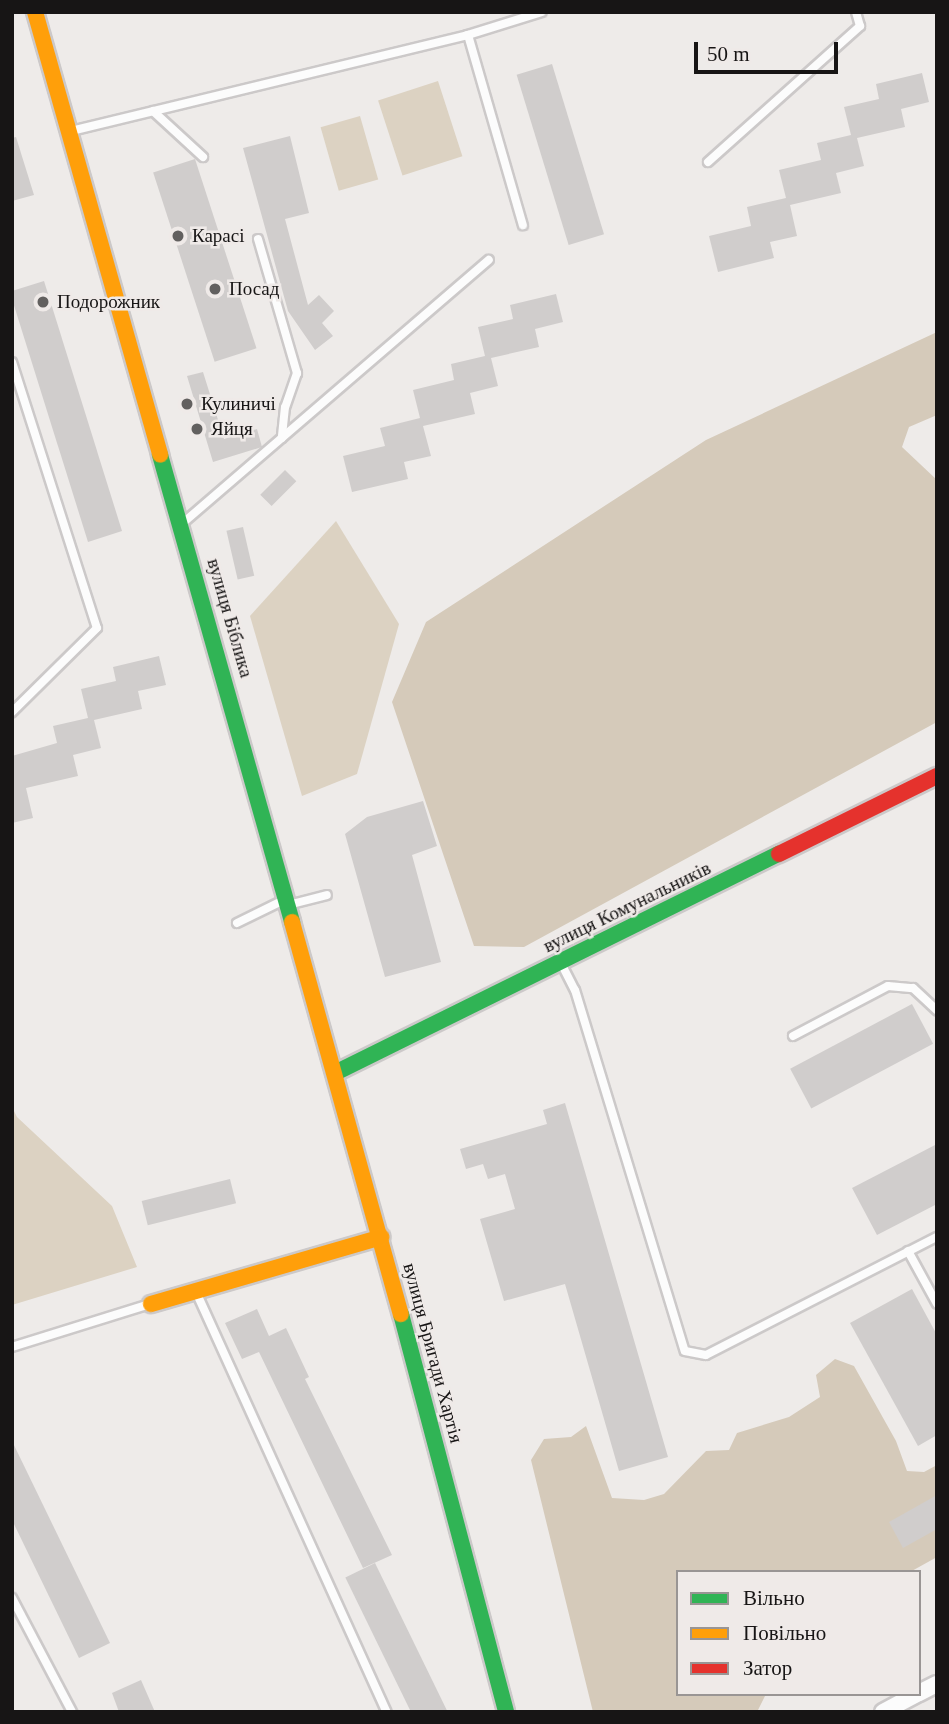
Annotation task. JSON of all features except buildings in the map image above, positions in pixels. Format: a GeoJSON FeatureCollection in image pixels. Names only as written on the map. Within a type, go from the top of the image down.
{"type":"FeatureCollection","features":[{"type":"Feature","properties":{"kind":"street","name":"вулиця Біблика"},"geometry":{"type":"LineString","coordinates":[[35,12],[71,131],[381,1237]]}},
{"type":"Feature","properties":{"kind":"street","name":"вулиця Комунальників"},"geometry":{"type":"LineString","coordinates":[[335,1073],[937,776]]}},
{"type":"Feature","properties":{"kind":"street"},"geometry":{"type":"LineString","coordinates":[[150,1304],[381,1237]]}},
{"type":"Feature","properties":{"kind":"street","name":"вулиця Бригади Хартія"},"geometry":{"type":"LineString","coordinates":[[381,1237],[506,1712]]}},
{"type":"Feature","properties":{"kind":"street"},"geometry":{"type":"LineString","coordinates":[[921,1692],[937,1684]]}},
{"type":"Feature","properties":{"kind":"street"},"geometry":{"type":"LineString","coordinates":[[883,1712],[914,1696]]}},
{"type":"Feature","properties":{"kind":"lane"},"geometry":{"type":"LineString","coordinates":[[71,131],[468,35],[542,12]]}},
{"type":"Feature","properties":{"kind":"lane"},"geometry":{"type":"LineString","coordinates":[[708,162],[859,26],[856,12]]}},
{"type":"Feature","properties":{"kind":"lane"},"geometry":{"type":"LineString","coordinates":[[468,35],[523,225]]}},
{"type":"Feature","properties":{"kind":"lane"},"geometry":{"type":"LineString","coordinates":[[153,111],[203,157]]}},
{"type":"Feature","properties":{"kind":"lane"},"geometry":{"type":"LineString","coordinates":[[258,239],[297,373],[285,407],[282,438]]}},
{"type":"Feature","properties":{"kind":"lane"},"geometry":{"type":"LineString","coordinates":[[182,524],[489,260]]}},
{"type":"Feature","properties":{"kind":"lane"},"geometry":{"type":"LineString","coordinates":[[12,362],[97,628],[12,712]]}},
{"type":"Feature","properties":{"kind":"lane"},"geometry":{"type":"LineString","coordinates":[[237,923],[288,902],[327,895]]}},
{"type":"Feature","properties":{"kind":"lane"},"geometry":{"type":"LineString","coordinates":[[561,962],[575,990],[685,1351],[706,1355],[937,1237]]}},
{"type":"Feature","properties":{"kind":"lane"},"geometry":{"type":"LineString","coordinates":[[793,1036],[888,986],[913,988],[937,1010]]}},
{"type":"Feature","properties":{"kind":"lane"},"geometry":{"type":"LineString","coordinates":[[908,1251],[937,1304]]}},
{"type":"Feature","properties":{"kind":"lane"},"geometry":{"type":"LineString","coordinates":[[195,1290],[387,1712]]}},
{"type":"Feature","properties":{"kind":"lane"},"geometry":{"type":"LineString","coordinates":[[12,1347],[150,1304]]}},
{"type":"Feature","properties":{"kind":"lane"},"geometry":{"type":"LineString","coordinates":[[12,1598],[72,1712]]}},
{"type":"Feature","properties":{"kind":"shaded area"},"geometry":{"type":"Polygon","coordinates":[[[438,81],[462,156],[402,176],[378,100],[438,81]]]}},
{"type":"Feature","properties":{"kind":"shaded area"},"geometry":{"type":"Polygon","coordinates":[[[360,116],[378,179],[339,191],[321,127],[360,116]]]}},
{"type":"Feature","properties":{"kind":"shaded area"},"geometry":{"type":"Polygon","coordinates":[[[937,332],[937,415],[909,427],[902,447],[937,480],[937,722],[524,947],[474,946],[392,702],[426,622],[706,440],[937,332]]]}},
{"type":"Feature","properties":{"kind":"shaded area"},"geometry":{"type":"Polygon","coordinates":[[[336,521],[399,624],[357,774],[302,796],[250,616],[336,521]]]}},
{"type":"Feature","properties":{"kind":"shaded area"},"geometry":{"type":"Polygon","coordinates":[[[12,1107],[17,1117],[112,1206],[137,1267],[12,1305],[12,1107]]]}},
{"type":"Feature","properties":{"kind":"shaded area"},"geometry":{"type":"Polygon","coordinates":[[[835,1359],[854,1366],[896,1441],[907,1471],[924,1472],[937,1465],[937,1557],[914,1570],[676,1570],[676,1696],[765,1696],[757,1712],[593,1712],[531,1460],[544,1439],[571,1437],[586,1426],[612,1498],[644,1500],[664,1494],[706,1451],[729,1450],[737,1433],[789,1417],[820,1397],[816,1375],[835,1359]]]}},
{"type":"Feature","properties":{"kind":"traffic: fast"},"geometry":{"type":"LineString","coordinates":[[160,455],[292,922]]}},
{"type":"Feature","properties":{"kind":"traffic: fast"},"geometry":{"type":"LineString","coordinates":[[335,1073],[779,854]]}},
{"type":"Feature","properties":{"kind":"traffic: fast"},"geometry":{"type":"LineString","coordinates":[[401,1314],[506,1712]]}},
{"type":"Feature","properties":{"kind":"traffic: slow"},"geometry":{"type":"LineString","coordinates":[[35,12],[160,455]]}},
{"type":"Feature","properties":{"kind":"traffic: slow"},"geometry":{"type":"LineString","coordinates":[[292,922],[401,1314]]}},
{"type":"Feature","properties":{"kind":"traffic: slow"},"geometry":{"type":"LineString","coordinates":[[151,1304],[381,1237]]}},
{"type":"Feature","properties":{"kind":"traffic: jam"},"geometry":{"type":"LineString","coordinates":[[779,854],[937,776]]}},
{"type":"Feature","properties":{"kind":"place","name":"Карасі"},"geometry":{"type":"Point","coordinates":[178,236]}},
{"type":"Feature","properties":{"kind":"place","name":"Посад"},"geometry":{"type":"Point","coordinates":[215,289]}},
{"type":"Feature","properties":{"kind":"place","name":"Подорожник"},"geometry":{"type":"Point","coordinates":[43,302]}},
{"type":"Feature","properties":{"kind":"place","name":"Кулиничі"},"geometry":{"type":"Point","coordinates":[187,404]}},
{"type":"Feature","properties":{"kind":"place","name":"Яйця"},"geometry":{"type":"Point","coordinates":[197,429]}}]}
